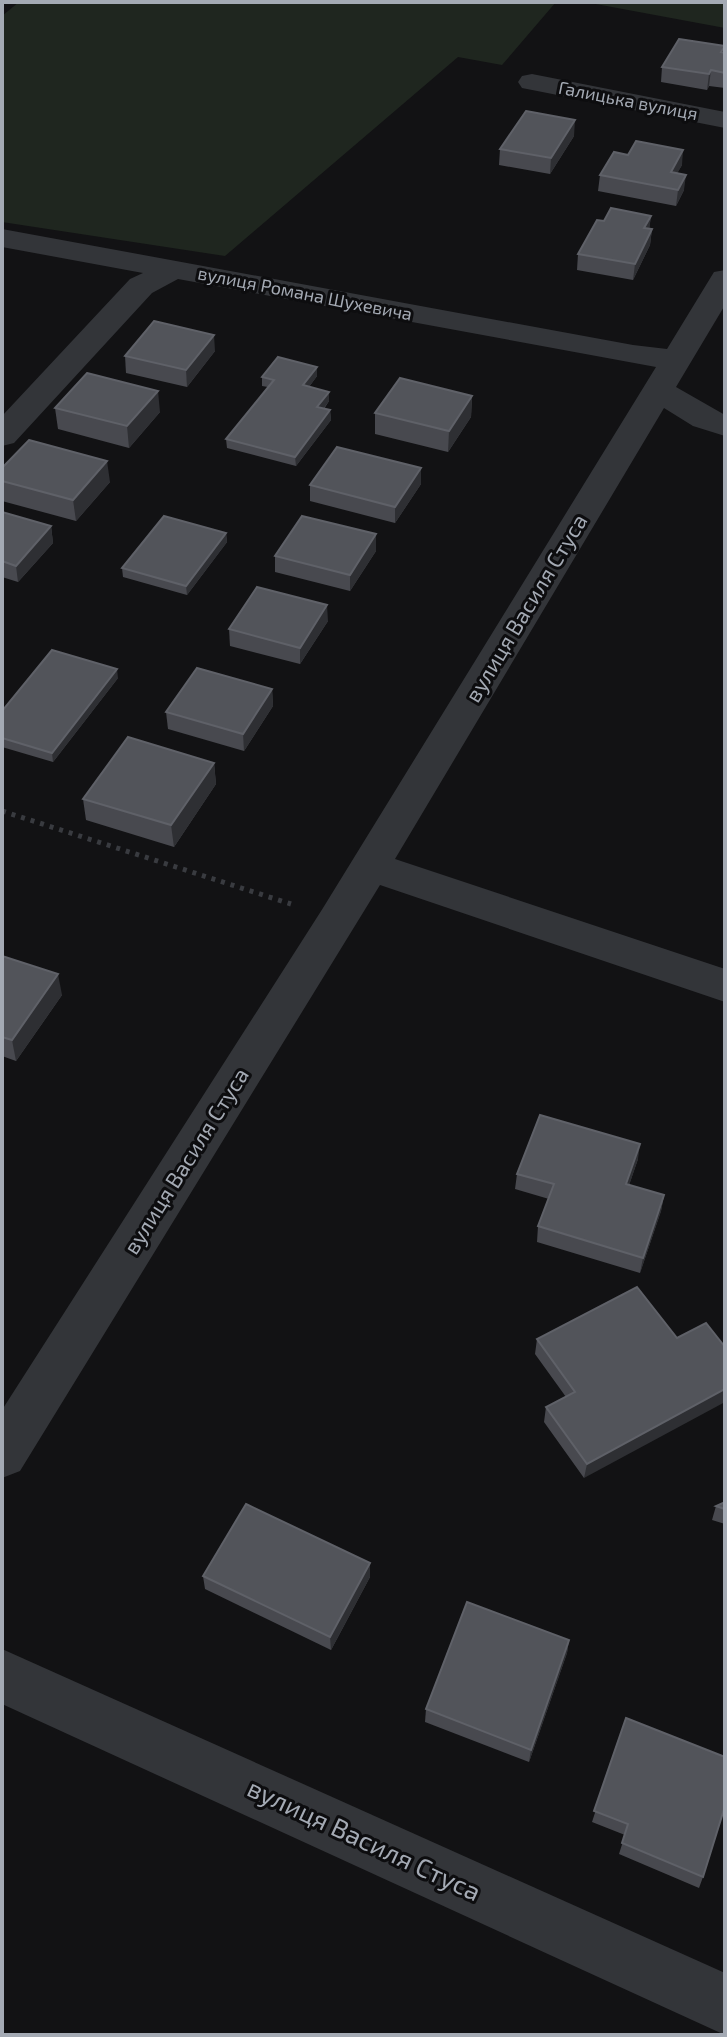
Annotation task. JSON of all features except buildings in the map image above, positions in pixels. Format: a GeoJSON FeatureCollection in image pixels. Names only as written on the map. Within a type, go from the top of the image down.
{"type":"FeatureCollection","features":[{"type":"Feature","properties":{"kind":"street","name":"Галицька вулиця"},"geometry":{"type":"LineString","coordinates":[[532,82],[725,120]]}},
{"type":"Feature","properties":{"kind":"street"},"geometry":{"type":"LineString","coordinates":[[2,238],[174,269]]}},
{"type":"Feature","properties":{"kind":"street","name":"вулиця Романа Шухевича"},"geometry":{"type":"LineString","coordinates":[[2,436],[141,286],[174,269],[633,355],[667,374]]}},
{"type":"Feature","properties":{"kind":"street","name":"вулиця Василя Стуса"},"geometry":{"type":"LineString","coordinates":[[2,1455],[338,919],[725,279]]}},
{"type":"Feature","properties":{"kind":"street"},"geometry":{"type":"LineString","coordinates":[[667,374],[705,419],[725,426]]}},
{"type":"Feature","properties":{"kind":"street"},"geometry":{"type":"LineString","coordinates":[[370,866],[725,986]]}},
{"type":"Feature","properties":{"kind":"street","name":"вулиця Василя Стуса"},"geometry":{"type":"LineString","coordinates":[[2,1676],[725,2005]]}},
{"type":"Feature","properties":{"kind":"path"},"geometry":{"type":"LineString","coordinates":[[2,811],[338,919]]}},
{"type":"Feature","properties":{"kind":"shaded area"},"geometry":{"type":"Polygon","coordinates":[[[19,2],[556,2],[502,65],[458,57],[225,256],[2,222],[2,16],[19,2]]]}},
{"type":"Feature","properties":{"kind":"shaded area"},"geometry":{"type":"Polygon","coordinates":[[[585,2],[725,2],[725,28],[585,2]]]}}]}
